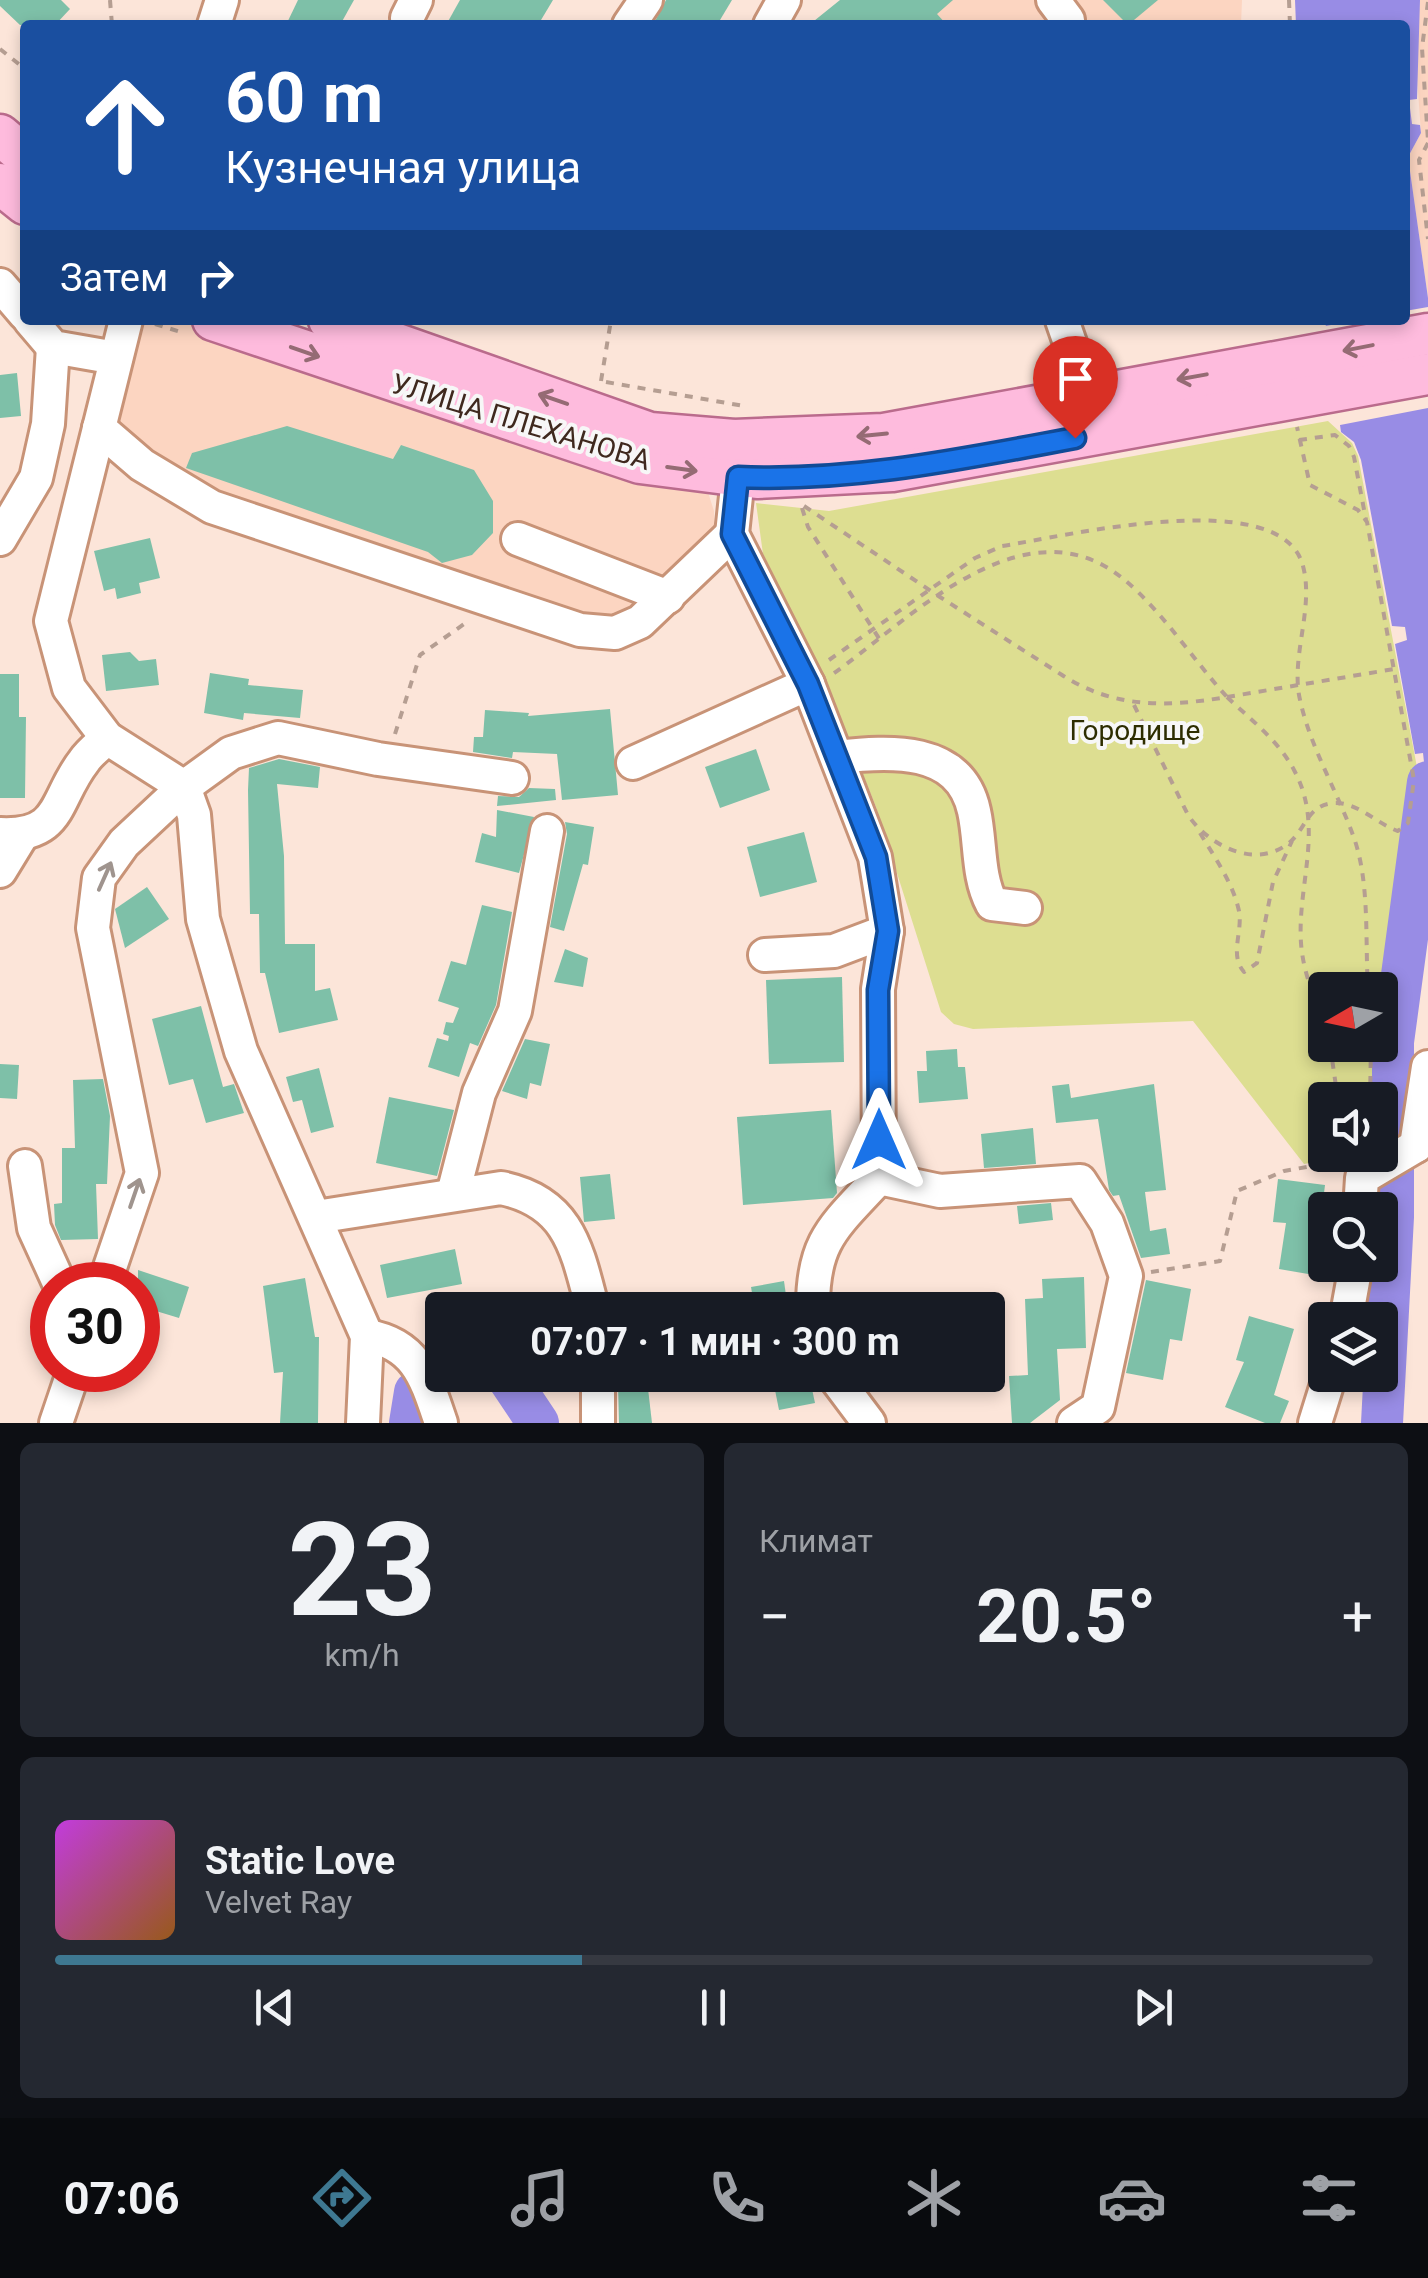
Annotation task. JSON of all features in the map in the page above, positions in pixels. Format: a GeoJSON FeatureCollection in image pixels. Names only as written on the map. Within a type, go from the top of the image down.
{"type":"FeatureCollection","features":[{"type":"Feature","properties":{"kind":"main road"},"geometry":{"type":"LineString","coordinates":[[0,135],[20,152]]}},
{"type":"Feature","properties":{"kind":"main road"},"geometry":{"type":"LineString","coordinates":[[0,184],[20,200]]}},
{"type":"Feature","properties":{"kind":"main road","name":"УЛИЦА ПЛЕХАНОВА"},"geometry":{"type":"LineString","coordinates":[[228,325],[640,463],[738,477],[821,478],[892,472],[1291,380],[1428,334]]}},
{"type":"Feature","properties":{"kind":"main road","name":"УЛИЦА ПЛЕХАНОВА"},"geometry":{"type":"LineString","coordinates":[[343,325],[650,433],[734,440],[815,440],[884,434],[1088,395],[1428,374]]}},
{"type":"Feature","properties":{"kind":"street"},"geometry":{"type":"LineString","coordinates":[[0,285],[20,308]]}},
{"type":"Feature","properties":{"kind":"street"},"geometry":{"type":"LineString","coordinates":[[34,325],[54,347],[116,358]]}},
{"type":"Feature","properties":{"kind":"street"},"geometry":{"type":"LineString","coordinates":[[125,325],[51,622],[69,688],[107,738],[184,787],[194,815],[203,919],[242,1051],[368,1336],[363,1423]]}},
{"type":"Feature","properties":{"kind":"street"},"geometry":{"type":"LineString","coordinates":[[1064,325],[1088,395]]}},
{"type":"Feature","properties":{"kind":"street"},"geometry":{"type":"LineString","coordinates":[[1088,325],[1093,374],[1088,395]]}},
{"type":"Feature","properties":{"kind":"street"},"geometry":{"type":"LineString","coordinates":[[0,539],[36,478],[48,424],[54,347]]}},
{"type":"Feature","properties":{"kind":"street"},"geometry":{"type":"LineString","coordinates":[[99,428],[142,465],[212,507],[580,630],[615,632],[640,622],[732,534]]}},
{"type":"Feature","properties":{"kind":"street"},"geometry":{"type":"LineString","coordinates":[[738,477],[732,534],[806,681],[837,757],[876,857],[888,931],[878,990],[879,1178],[825,1237],[814,1272],[813,1292]]}},
{"type":"Feature","properties":{"kind":"street"},"geometry":{"type":"LineString","coordinates":[[518,538],[668,598]]}},
{"type":"Feature","properties":{"kind":"street"},"geometry":{"type":"LineString","coordinates":[[633,762],[806,681]]}},
{"type":"Feature","properties":{"kind":"street"},"geometry":{"type":"LineString","coordinates":[[0,871],[11,835],[54,818],[83,761],[107,738]]}},
{"type":"Feature","properties":{"kind":"street"},"geometry":{"type":"LineString","coordinates":[[112,1262],[142,1173],[93,928],[99,878],[124,843],[184,787],[231,753],[278,738],[378,759],[512,778]]}},
{"type":"Feature","properties":{"kind":"street"},"geometry":{"type":"LineString","coordinates":[[837,757],[879,752],[929,757],[958,776],[974,807],[984,890],[992,904],[1025,908]]}},
{"type":"Feature","properties":{"kind":"street"},"geometry":{"type":"LineString","coordinates":[[453,1194],[479,1093],[515,1011],[547,831]]}},
{"type":"Feature","properties":{"kind":"street"},"geometry":{"type":"LineString","coordinates":[[764,955],[834,951],[888,931]]}},
{"type":"Feature","properties":{"kind":"street"},"geometry":{"type":"LineString","coordinates":[[1354,1183],[1422,1152],[1428,1068]]}},
{"type":"Feature","properties":{"kind":"street"},"geometry":{"type":"LineString","coordinates":[[25,1166],[34,1228],[50,1262]]}},
{"type":"Feature","properties":{"kind":"street"},"geometry":{"type":"LineString","coordinates":[[879,1178],[940,1191],[1080,1181],[1107,1223],[1126,1276],[1098,1408],[1074,1423]]}},
{"type":"Feature","properties":{"kind":"street"},"geometry":{"type":"LineString","coordinates":[[316,1217],[501,1188],[531,1194],[553,1212],[575,1242],[588,1292]]}},
{"type":"Feature","properties":{"kind":"street"},"geometry":{"type":"LineString","coordinates":[[368,1336],[396,1341],[416,1364],[436,1410]]}},
{"type":"Feature","properties":{"kind":"street"},"geometry":{"type":"LineString","coordinates":[[56,1423],[67,1392]]}},
{"type":"Feature","properties":{"kind":"street"},"geometry":{"type":"LineString","coordinates":[[598,1392],[598,1423]]}},
{"type":"Feature","properties":{"kind":"street"},"geometry":{"type":"LineString","coordinates":[[846,1392],[869,1423]]}},
{"type":"Feature","properties":{"kind":"street"},"geometry":{"type":"LineString","coordinates":[[1315,1423],[1325,1392]]}},
{"type":"Feature","properties":{"kind":"path"},"geometry":{"type":"LineString","coordinates":[[1428,2],[1422,48],[1428,142],[1419,160],[1428,240]]}},
{"type":"Feature","properties":{"kind":"path"},"geometry":{"type":"LineString","coordinates":[[0,49],[20,65]]}},
{"type":"Feature","properties":{"kind":"path"},"geometry":{"type":"LineString","coordinates":[[610,325],[601,381],[758,409]]}},
{"type":"Feature","properties":{"kind":"path"},"geometry":{"type":"LineString","coordinates":[[1198,830],[1223,847],[1255,853],[1286,846],[1308,816],[1321,806],[1340,804],[1398,831],[1408,823],[1414,780],[1367,522],[1349,446],[1335,435],[1299,440],[1310,485],[1358,510],[1367,522]]}},
{"type":"Feature","properties":{"kind":"path"},"geometry":{"type":"LineString","coordinates":[[880,640],[808,527],[800,504],[1072,682],[1102,696],[1132,703],[1226,698],[1394,669]]}},
{"type":"Feature","properties":{"kind":"path"},"geometry":{"type":"LineString","coordinates":[[806,681],[975,558],[1002,546],[1191,518],[1248,526],[1278,536],[1297,550],[1302,561],[1298,686],[1309,728],[1360,858],[1367,972]]}},
{"type":"Feature","properties":{"kind":"path"},"geometry":{"type":"LineString","coordinates":[[806,681],[880,640],[978,569],[1005,557],[1052,551],[1083,556],[1121,578],[1226,698],[1278,744],[1293,767],[1308,816],[1309,872],[1301,940],[1308,981]]}},
{"type":"Feature","properties":{"kind":"path"},"geometry":{"type":"LineString","coordinates":[[378,759],[398,729],[420,655],[495,602]]}},
{"type":"Feature","properties":{"kind":"path"},"geometry":{"type":"LineString","coordinates":[[1132,703],[1235,898],[1240,920],[1236,956],[1244,972],[1256,963],[1268,898],[1294,837]]}},
{"type":"Feature","properties":{"kind":"path"},"geometry":{"type":"LineString","coordinates":[[1126,1276],[1220,1260],[1237,1190],[1284,1170],[1354,1183]]}},
{"type":"Feature","properties":{"kind":"shaded area"},"geometry":{"type":"Polygon","coordinates":[[[864,0],[1242,0],[1241,20],[881,20],[864,0]]]}},
{"type":"Feature","properties":{"kind":"shaded area"},"geometry":{"type":"Polygon","coordinates":[[[1295,0],[1420,0],[1417,99],[1410,100],[1410,20],[1296,20],[1295,0]]]}},
{"type":"Feature","properties":{"kind":"shaded area"},"geometry":{"type":"Polygon","coordinates":[[[1420,0],[1428,0],[1428,298],[1410,171],[1410,153],[1421,133],[1415,49],[1420,0]]]}},
{"type":"Feature","properties":{"kind":"shaded area"},"geometry":{"type":"Polygon","coordinates":[[[1410,108],[1412,124],[1420,125],[1421,133],[1410,153],[1410,108]]]}},
{"type":"Feature","properties":{"kind":"shaded area"},"geometry":{"type":"Polygon","coordinates":[[[1410,171],[1428,298],[1428,801],[1419,767],[1424,762],[1423,753],[1415,754],[1395,644],[1407,640],[1405,627],[1392,626],[1361,460],[1354,442],[1341,432],[1326,325],[1410,325],[1410,171]]]}},
{"type":"Feature","properties":{"kind":"shaded area"},"geometry":{"type":"Polygon","coordinates":[[[131,325],[196,325],[252,348],[705,483],[714,511],[714,568],[619,649],[521,622],[103,451],[131,325]]]}},
{"type":"Feature","properties":{"kind":"green space","name":"Городище"},"geometry":{"type":"Polygon","coordinates":[[[1328,421],[1352,443],[1358,456],[1419,778],[1418,826],[1398,978],[1398,972],[1308,972],[1308,1062],[1387,1062],[1384,1082],[1308,1082],[1308,1163],[1304,1164],[1193,1021],[973,1029],[954,1024],[941,1012],[876,807],[825,680],[763,554],[756,503],[829,511],[1328,421]]]}},
{"type":"Feature","properties":{"kind":"pier"},"geometry":{"type":"Polygon","coordinates":[[[1428,307],[1428,408],[1335,426],[1320,327],[1410,325],[1410,310],[1428,307]]]}},
{"type":"Feature","properties":{"kind":"building"},"geometry":{"type":"Polygon","coordinates":[[[0,0],[61,0],[70,9],[60,20],[20,20],[20,25],[0,6],[0,0]]]}},
{"type":"Feature","properties":{"kind":"building"},"geometry":{"type":"Polygon","coordinates":[[[298,0],[354,0],[343,20],[288,20],[298,0]]]}},
{"type":"Feature","properties":{"kind":"building"},"geometry":{"type":"Polygon","coordinates":[[[460,0],[553,0],[541,20],[449,20],[460,0]]]}},
{"type":"Feature","properties":{"kind":"building"},"geometry":{"type":"Polygon","coordinates":[[[666,0],[732,0],[720,20],[656,20],[666,0]]]}},
{"type":"Feature","properties":{"kind":"building"},"geometry":{"type":"Polygon","coordinates":[[[840,0],[953,0],[937,14],[942,20],[815,20],[840,0]]]}},
{"type":"Feature","properties":{"kind":"building"},"geometry":{"type":"Polygon","coordinates":[[[1103,0],[1158,0],[1134,20],[1123,20],[1103,0]]]}},
{"type":"Feature","properties":{"kind":"building"},"geometry":{"type":"Polygon","coordinates":[[[17,373],[21,416],[0,418],[0,375],[17,373]]]}},
{"type":"Feature","properties":{"kind":"building"},"geometry":{"type":"Polygon","coordinates":[[[287,426],[393,459],[401,445],[474,470],[493,501],[493,533],[472,555],[442,563],[428,552],[186,468],[192,453],[287,426]]]}},
{"type":"Feature","properties":{"kind":"building"},"geometry":{"type":"Polygon","coordinates":[[[150,538],[160,578],[139,583],[141,593],[117,599],[115,588],[104,591],[94,551],[150,538]]]}},
{"type":"Feature","properties":{"kind":"building"},"geometry":{"type":"Polygon","coordinates":[[[130,652],[139,661],[156,659],[159,685],[106,691],[102,655],[130,652]]]}},
{"type":"Feature","properties":{"kind":"building"},"geometry":{"type":"Polygon","coordinates":[[[210,673],[249,679],[248,685],[303,690],[300,718],[244,713],[243,720],[204,713],[210,673]]]}},
{"type":"Feature","properties":{"kind":"building"},"geometry":{"type":"Polygon","coordinates":[[[0,674],[19,674],[19,717],[26,717],[25,798],[0,798],[0,674]]]}},
{"type":"Feature","properties":{"kind":"building"},"geometry":{"type":"Polygon","coordinates":[[[610,709],[618,795],[562,800],[557,754],[513,752],[512,758],[473,752],[474,737],[483,737],[485,710],[529,713],[528,716],[610,709]]]}},
{"type":"Feature","properties":{"kind":"building"},"geometry":{"type":"Polygon","coordinates":[[[756,749],[770,790],[720,808],[705,767],[756,749]]]}},
{"type":"Feature","properties":{"kind":"building"},"geometry":{"type":"Polygon","coordinates":[[[279,759],[320,767],[318,788],[277,784],[284,856],[285,944],[315,944],[315,991],[330,988],[338,1020],[279,1033],[265,973],[260,973],[259,914],[250,914],[248,790],[249,768],[279,759]]]}},
{"type":"Feature","properties":{"kind":"building"},"geometry":{"type":"Polygon","coordinates":[[[529,788],[555,789],[556,800],[497,806],[498,796],[519,797],[529,788]]]}},
{"type":"Feature","properties":{"kind":"building"},"geometry":{"type":"Polygon","coordinates":[[[497,810],[534,817],[519,873],[475,862],[482,833],[496,837],[497,810]]]}},
{"type":"Feature","properties":{"kind":"building"},"geometry":{"type":"Polygon","coordinates":[[[565,822],[594,827],[588,865],[583,864],[564,931],[550,927],[567,834],[565,822]]]}},
{"type":"Feature","properties":{"kind":"building"},"geometry":{"type":"Polygon","coordinates":[[[804,832],[817,882],[760,897],[747,847],[804,832]]]}},
{"type":"Feature","properties":{"kind":"building"},"geometry":{"type":"Polygon","coordinates":[[[147,887],[169,919],[125,948],[115,909],[147,887]]]}},
{"type":"Feature","properties":{"kind":"building"},"geometry":{"type":"Polygon","coordinates":[[[482,905],[512,912],[496,1005],[478,1046],[470,1043],[459,1077],[428,1067],[437,1038],[448,1041],[449,1036],[443,1034],[446,1022],[453,1023],[459,1008],[438,1001],[451,961],[466,965],[482,905]]]}},
{"type":"Feature","properties":{"kind":"building"},"geometry":{"type":"Polygon","coordinates":[[[565,949],[588,958],[583,987],[554,982],[565,949]]]}},
{"type":"Feature","properties":{"kind":"building"},"geometry":{"type":"Polygon","coordinates":[[[842,977],[844,1062],[769,1064],[766,980],[842,977]]]}},
{"type":"Feature","properties":{"kind":"building"},"geometry":{"type":"Polygon","coordinates":[[[201,1006],[223,1087],[234,1084],[244,1113],[206,1123],[193,1079],[169,1085],[152,1019],[201,1006]]]}},
{"type":"Feature","properties":{"kind":"building"},"geometry":{"type":"Polygon","coordinates":[[[525,1039],[550,1044],[541,1086],[530,1083],[527,1099],[502,1091],[525,1039]]]}},
{"type":"Feature","properties":{"kind":"building"},"geometry":{"type":"Polygon","coordinates":[[[957,1049],[958,1067],[965,1067],[968,1099],[919,1103],[917,1071],[927,1071],[926,1051],[957,1049]]]}},
{"type":"Feature","properties":{"kind":"building"},"geometry":{"type":"Polygon","coordinates":[[[0,1064],[19,1065],[17,1099],[0,1098],[0,1064]]]}},
{"type":"Feature","properties":{"kind":"building"},"geometry":{"type":"Polygon","coordinates":[[[319,1068],[334,1127],[311,1133],[302,1100],[293,1102],[286,1077],[319,1068]]]}},
{"type":"Feature","properties":{"kind":"building"},"geometry":{"type":"Polygon","coordinates":[[[103,1079],[110,1116],[107,1184],[96,1184],[98,1239],[61,1240],[55,1225],[54,1204],[62,1203],[62,1148],[75,1148],[73,1080],[103,1079]]]}},
{"type":"Feature","properties":{"kind":"building"},"geometry":{"type":"Polygon","coordinates":[[[1069,1084],[1071,1098],[1154,1084],[1166,1190],[1145,1192],[1150,1231],[1166,1228],[1170,1254],[1141,1258],[1119,1195],[1113,1196],[1109,1190],[1098,1119],[1056,1123],[1052,1086],[1069,1084]]]}},
{"type":"Feature","properties":{"kind":"building"},"geometry":{"type":"Polygon","coordinates":[[[389,1097],[454,1110],[437,1176],[376,1163],[389,1097]]]}},
{"type":"Feature","properties":{"kind":"building"},"geometry":{"type":"Polygon","coordinates":[[[831,1110],[837,1193],[833,1198],[743,1205],[737,1117],[831,1110]]]}},
{"type":"Feature","properties":{"kind":"building"},"geometry":{"type":"Polygon","coordinates":[[[1033,1128],[1036,1164],[984,1168],[981,1134],[1033,1128]]]}},
{"type":"Feature","properties":{"kind":"building"},"geometry":{"type":"Polygon","coordinates":[[[610,1174],[615,1219],[584,1222],[580,1177],[610,1174]]]}},
{"type":"Feature","properties":{"kind":"building"},"geometry":{"type":"Polygon","coordinates":[[[1278,1179],[1325,1185],[1324,1192],[1308,1192],[1308,1274],[1279,1269],[1286,1223],[1273,1222],[1278,1179]]]}},
{"type":"Feature","properties":{"kind":"building"},"geometry":{"type":"Polygon","coordinates":[[[1051,1203],[1053,1220],[1019,1224],[1017,1206],[1051,1203]]]}},
{"type":"Feature","properties":{"kind":"building"},"geometry":{"type":"Polygon","coordinates":[[[455,1249],[462,1284],[387,1298],[380,1265],[455,1249]]]}},
{"type":"Feature","properties":{"kind":"building"},"geometry":{"type":"Polygon","coordinates":[[[160,1277],[189,1287],[179,1318],[160,1312],[160,1277]]]}},
{"type":"Feature","properties":{"kind":"building"},"geometry":{"type":"Polygon","coordinates":[[[1084,1277],[1086,1348],[1057,1349],[1060,1400],[1030,1423],[1012,1423],[1009,1376],[1028,1375],[1025,1299],[1043,1298],[1042,1279],[1084,1277]]]}},
{"type":"Feature","properties":{"kind":"building"},"geometry":{"type":"Polygon","coordinates":[[[305,1278],[315,1337],[319,1337],[318,1423],[280,1423],[283,1372],[274,1373],[263,1286],[305,1278]]]}},
{"type":"Feature","properties":{"kind":"building"},"geometry":{"type":"Polygon","coordinates":[[[1146,1280],[1191,1289],[1182,1341],[1170,1339],[1163,1380],[1126,1373],[1146,1280]]]}},
{"type":"Feature","properties":{"kind":"building"},"geometry":{"type":"Polygon","coordinates":[[[784,1281],[786,1292],[752,1292],[751,1287],[784,1281]]]}},
{"type":"Feature","properties":{"kind":"building"},"geometry":{"type":"Polygon","coordinates":[[[1249,1316],[1294,1329],[1274,1395],[1289,1401],[1280,1423],[1265,1423],[1225,1407],[1244,1362],[1236,1360],[1249,1316]]]}},
{"type":"Feature","properties":{"kind":"building"},"geometry":{"type":"Polygon","coordinates":[[[618,1392],[648,1392],[652,1423],[619,1423],[618,1392]]]}},
{"type":"Feature","properties":{"kind":"building"},"geometry":{"type":"Polygon","coordinates":[[[775,1392],[813,1392],[815,1403],[779,1410],[775,1392]]]}},
{"type":"Feature","properties":{"kind":"waterway"},"geometry":{"type":"LineString","coordinates":[[1382,1423],[1393,1217],[1393,1042],[1428,782]]}},
{"type":"Feature","properties":{"kind":"waterway"},"geometry":{"type":"LineString","coordinates":[[410,1423],[415,1392]]}},
{"type":"Feature","properties":{"kind":"waterway"},"geometry":{"type":"LineString","coordinates":[[517,1392],[538,1423]]}},
{"type":"Feature","properties":{"kind":"route"},"geometry":{"type":"LineString","coordinates":[[879,1140],[878,990],[888,931],[876,857],[808,684],[732,534],[738,477],[821,478],[892,472],[1075,438]]}}]}
